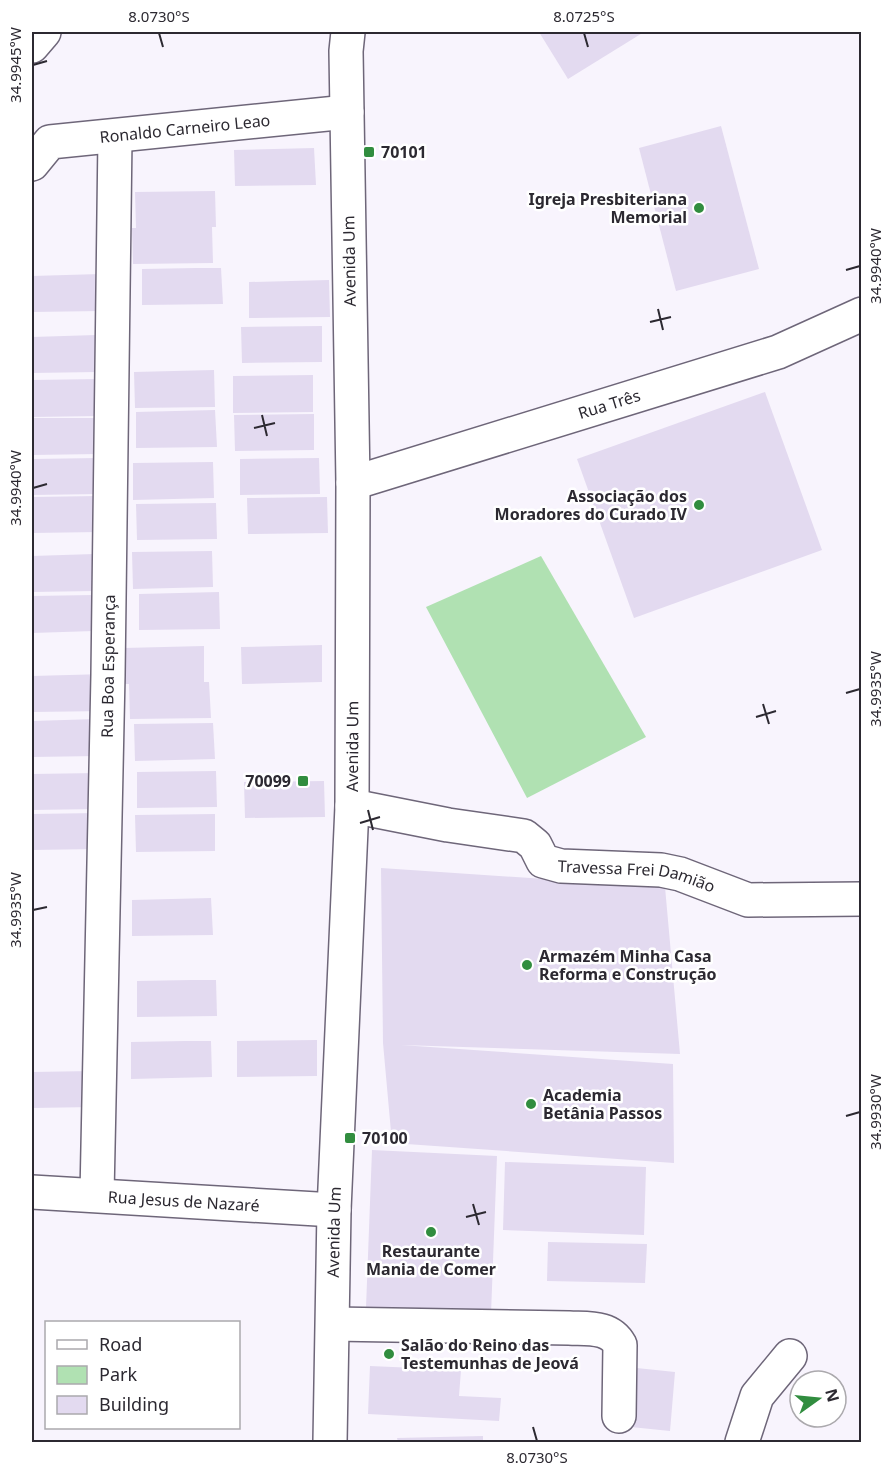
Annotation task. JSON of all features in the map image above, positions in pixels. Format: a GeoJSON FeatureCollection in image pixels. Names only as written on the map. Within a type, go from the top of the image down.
{"type":"FeatureCollection","features":[{"type":"Feature","properties":{"kind":"street"},"geometry":{"type":"LineString","coordinates":[[32,46],[44,32]]}},
{"type":"Feature","properties":{"kind":"street","name":"Avenida Um"},"geometry":{"type":"LineString","coordinates":[[330,1443],[334,1210],[352,806],[353,483],[347,41]]}},
{"type":"Feature","properties":{"kind":"street","name":"Ronaldo Carneiro Leao"},"geometry":{"type":"LineString","coordinates":[[32,164],[50,142],[347,112]]}},
{"type":"Feature","properties":{"kind":"street","name":"Rua Boa Esperança"},"geometry":{"type":"LineString","coordinates":[[97,1194],[108,675],[115,136]]}},
{"type":"Feature","properties":{"kind":"street","name":"Rua Três"},"geometry":{"type":"LineString","coordinates":[[353,483],[778,352],[861,314]]}},
{"type":"Feature","properties":{"kind":"street","name":"Travessa Frei Damião"},"geometry":{"type":"LineString","coordinates":[[352,806],[448,825],[524,836],[535,844],[543,861],[561,866],[661,870],[680,874],[748,900],[861,899]]}},
{"type":"Feature","properties":{"kind":"street","name":"Rua Jesus de Nazaré"},"geometry":{"type":"LineString","coordinates":[[32,1192],[97,1194],[334,1210]]}},
{"type":"Feature","properties":{"kind":"street"},"geometry":{"type":"LineString","coordinates":[[333,1324],[569,1328],[608,1332],[616,1338],[620,1345],[619,1416]]}},
{"type":"Feature","properties":{"kind":"street"},"geometry":{"type":"LineString","coordinates":[[742,1443],[757,1396],[790,1356]]}},
{"type":"Feature","properties":{"kind":"green space"},"geometry":{"type":"Polygon","coordinates":[[[541,556],[646,737],[527,798],[426,607],[541,556]]]}},
{"type":"Feature","properties":{"kind":"building"},"geometry":{"type":"Polygon","coordinates":[[[539,32],[644,32],[568,79],[539,32]]]}},
{"type":"Feature","properties":{"kind":"building","name":"Igreja Presbiteriana Memorial"},"geometry":{"type":"Polygon","coordinates":[[[721,126],[759,269],[676,291],[639,148],[721,126]]]}},
{"type":"Feature","properties":{"kind":"building"},"geometry":{"type":"Polygon","coordinates":[[[314,148],[316,185],[235,186],[234,150],[314,148]]]}},
{"type":"Feature","properties":{"kind":"building"},"geometry":{"type":"Polygon","coordinates":[[[215,191],[216,227],[212,227],[213,263],[133,264],[132,228],[136,228],[135,192],[215,191]]]}},
{"type":"Feature","properties":{"kind":"building"},"geometry":{"type":"Polygon","coordinates":[[[221,268],[223,304],[142,305],[142,269],[221,268]]]}},
{"type":"Feature","properties":{"kind":"building"},"geometry":{"type":"Polygon","coordinates":[[[100,274],[101,311],[32,312],[32,276],[100,274]]]}},
{"type":"Feature","properties":{"kind":"building"},"geometry":{"type":"Polygon","coordinates":[[[329,280],[330,317],[249,318],[249,282],[329,280]]]}},
{"type":"Feature","properties":{"kind":"building"},"geometry":{"type":"Polygon","coordinates":[[[322,326],[322,362],[242,363],[241,327],[322,326]]]}},
{"type":"Feature","properties":{"kind":"building"},"geometry":{"type":"Polygon","coordinates":[[[96,335],[97,372],[32,373],[32,337],[96,335]]]}},
{"type":"Feature","properties":{"kind":"building"},"geometry":{"type":"Polygon","coordinates":[[[214,370],[215,407],[135,408],[134,372],[214,370]]]}},
{"type":"Feature","properties":{"kind":"building"},"geometry":{"type":"Polygon","coordinates":[[[313,375],[313,412],[233,413],[233,376],[313,375]]]}},
{"type":"Feature","properties":{"kind":"building"},"geometry":{"type":"Polygon","coordinates":[[[99,379],[99,416],[32,417],[32,380],[99,379]]]}},
{"type":"Feature","properties":{"kind":"building","name":"Associação dos Moradores do Curado IV"},"geometry":{"type":"Polygon","coordinates":[[[765,392],[822,550],[634,618],[577,459],[765,392]]]}},
{"type":"Feature","properties":{"kind":"building"},"geometry":{"type":"Polygon","coordinates":[[[215,410],[217,447],[136,448],[136,412],[215,410]]]}},
{"type":"Feature","properties":{"kind":"building"},"geometry":{"type":"Polygon","coordinates":[[[314,414],[314,450],[235,451],[234,415],[314,414]]]}},
{"type":"Feature","properties":{"kind":"building"},"geometry":{"type":"Polygon","coordinates":[[[32,418],[99,418],[99,454],[32,455],[32,418]]]}},
{"type":"Feature","properties":{"kind":"building"},"geometry":{"type":"Polygon","coordinates":[[[98,458],[100,494],[32,495],[32,459],[98,458]]]}},
{"type":"Feature","properties":{"kind":"building"},"geometry":{"type":"Polygon","coordinates":[[[319,458],[320,494],[240,495],[240,459],[319,458]]]}},
{"type":"Feature","properties":{"kind":"building"},"geometry":{"type":"Polygon","coordinates":[[[213,462],[214,498],[133,500],[133,463],[213,462]]]}},
{"type":"Feature","properties":{"kind":"building"},"geometry":{"type":"Polygon","coordinates":[[[98,496],[99,532],[32,533],[32,497],[98,496]]]}},
{"type":"Feature","properties":{"kind":"building"},"geometry":{"type":"Polygon","coordinates":[[[327,497],[328,533],[248,534],[247,498],[327,497]]]}},
{"type":"Feature","properties":{"kind":"building"},"geometry":{"type":"Polygon","coordinates":[[[216,503],[217,539],[137,540],[136,504],[216,503]]]}},
{"type":"Feature","properties":{"kind":"building"},"geometry":{"type":"Polygon","coordinates":[[[212,551],[213,587],[133,589],[132,552],[212,551]]]}},
{"type":"Feature","properties":{"kind":"building"},"geometry":{"type":"Polygon","coordinates":[[[94,554],[95,591],[32,592],[32,556],[94,554]]]}},
{"type":"Feature","properties":{"kind":"building"},"geometry":{"type":"Polygon","coordinates":[[[219,592],[220,629],[139,630],[139,594],[219,592]]]}},
{"type":"Feature","properties":{"kind":"building"},"geometry":{"type":"Polygon","coordinates":[[[93,595],[94,631],[32,633],[32,596],[93,595]]]}},
{"type":"Feature","properties":{"kind":"building"},"geometry":{"type":"Polygon","coordinates":[[[322,645],[322,682],[242,684],[241,647],[322,645]]]}},
{"type":"Feature","properties":{"kind":"building"},"geometry":{"type":"Polygon","coordinates":[[[204,646],[204,682],[209,682],[211,718],[130,719],[129,684],[124,684],[124,648],[204,646]]]}},
{"type":"Feature","properties":{"kind":"building"},"geometry":{"type":"Polygon","coordinates":[[[106,674],[107,711],[32,712],[32,676],[106,674]]]}},
{"type":"Feature","properties":{"kind":"building"},"geometry":{"type":"Polygon","coordinates":[[[97,719],[98,756],[32,757],[32,721],[97,719]]]}},
{"type":"Feature","properties":{"kind":"building"},"geometry":{"type":"Polygon","coordinates":[[[213,723],[215,759],[135,761],[134,724],[213,723]]]}},
{"type":"Feature","properties":{"kind":"building"},"geometry":{"type":"Polygon","coordinates":[[[216,771],[217,807],[137,808],[137,772],[216,771]]]}},
{"type":"Feature","properties":{"kind":"building"},"geometry":{"type":"Polygon","coordinates":[[[98,773],[98,809],[32,810],[32,774],[98,773]]]}},
{"type":"Feature","properties":{"kind":"building"},"geometry":{"type":"Polygon","coordinates":[[[324,781],[325,817],[245,818],[244,782],[324,781]]]}},
{"type":"Feature","properties":{"kind":"building"},"geometry":{"type":"Polygon","coordinates":[[[97,813],[97,849],[32,850],[32,814],[97,813]]]}},
{"type":"Feature","properties":{"kind":"building"},"geometry":{"type":"Polygon","coordinates":[[[215,814],[215,851],[136,852],[135,815],[215,814]]]}},
{"type":"Feature","properties":{"kind":"building","name":"Armazém Minha Casa Reforma e Construção"},"geometry":{"type":"Polygon","coordinates":[[[381,868],[665,887],[680,1054],[401,1045],[673,1064],[674,1163],[392,1143],[383,1043],[381,868]]]}},
{"type":"Feature","properties":{"kind":"building"},"geometry":{"type":"Polygon","coordinates":[[[211,898],[213,935],[132,936],[132,900],[211,898]]]}},
{"type":"Feature","properties":{"kind":"building"},"geometry":{"type":"Polygon","coordinates":[[[216,980],[217,1016],[137,1017],[137,981],[216,980]]]}},
{"type":"Feature","properties":{"kind":"building"},"geometry":{"type":"Polygon","coordinates":[[[317,1040],[317,1076],[237,1077],[237,1041],[317,1040]]]}},
{"type":"Feature","properties":{"kind":"building"},"geometry":{"type":"Polygon","coordinates":[[[211,1041],[212,1077],[131,1079],[131,1042],[211,1041]]]}},
{"type":"Feature","properties":{"kind":"building"},"geometry":{"type":"Polygon","coordinates":[[[93,1071],[94,1107],[32,1108],[32,1072],[93,1071]]]}},
{"type":"Feature","properties":{"kind":"building","name":"Restaurante Mania de Comer"},"geometry":{"type":"Polygon","coordinates":[[[372,1150],[497,1156],[491,1314],[366,1308],[372,1150]]]}},
{"type":"Feature","properties":{"kind":"building"},"geometry":{"type":"Polygon","coordinates":[[[505,1162],[646,1167],[644,1235],[503,1230],[505,1162]]]}},
{"type":"Feature","properties":{"kind":"building"},"geometry":{"type":"Polygon","coordinates":[[[548,1242],[647,1244],[645,1283],[547,1281],[548,1242]]]}},
{"type":"Feature","properties":{"kind":"building"},"geometry":{"type":"Polygon","coordinates":[[[370,1366],[461,1370],[459,1396],[501,1398],[499,1421],[368,1414],[370,1366]]]}},
{"type":"Feature","properties":{"kind":"building"},"geometry":{"type":"Polygon","coordinates":[[[627,1367],[675,1372],[670,1431],[621,1426],[627,1367]]]}},
{"type":"Feature","properties":{"kind":"building"},"geometry":{"type":"Polygon","coordinates":[[[483,1436],[483,1442],[398,1442],[397,1438],[483,1436]]]}},
{"type":"Feature","properties":{"kind":"place","name":"70101"},"geometry":{"type":"Point","coordinates":[369,152]}},
{"type":"Feature","properties":{"kind":"place","name":"Igreja Presbiteriana Memorial"},"geometry":{"type":"Point","coordinates":[699,208]}},
{"type":"Feature","properties":{"kind":"place","name":"Associação dos Moradores do Curado IV"},"geometry":{"type":"Point","coordinates":[699,505]}},
{"type":"Feature","properties":{"kind":"place","name":"70099"},"geometry":{"type":"Point","coordinates":[303,781]}},
{"type":"Feature","properties":{"kind":"place","name":"Armazém Minha Casa Reforma e Construção"},"geometry":{"type":"Point","coordinates":[527,965]}},
{"type":"Feature","properties":{"kind":"place","name":"Academia Betânia Passos"},"geometry":{"type":"Point","coordinates":[531,1104]}},
{"type":"Feature","properties":{"kind":"place","name":"70100"},"geometry":{"type":"Point","coordinates":[350,1138]}},
{"type":"Feature","properties":{"kind":"place","name":"Restaurante Mania de Comer"},"geometry":{"type":"Point","coordinates":[431,1232]}},
{"type":"Feature","properties":{"kind":"place","name":"Salão do Reino das Testemunhas de Jeová"},"geometry":{"type":"Point","coordinates":[389,1354]}}]}
